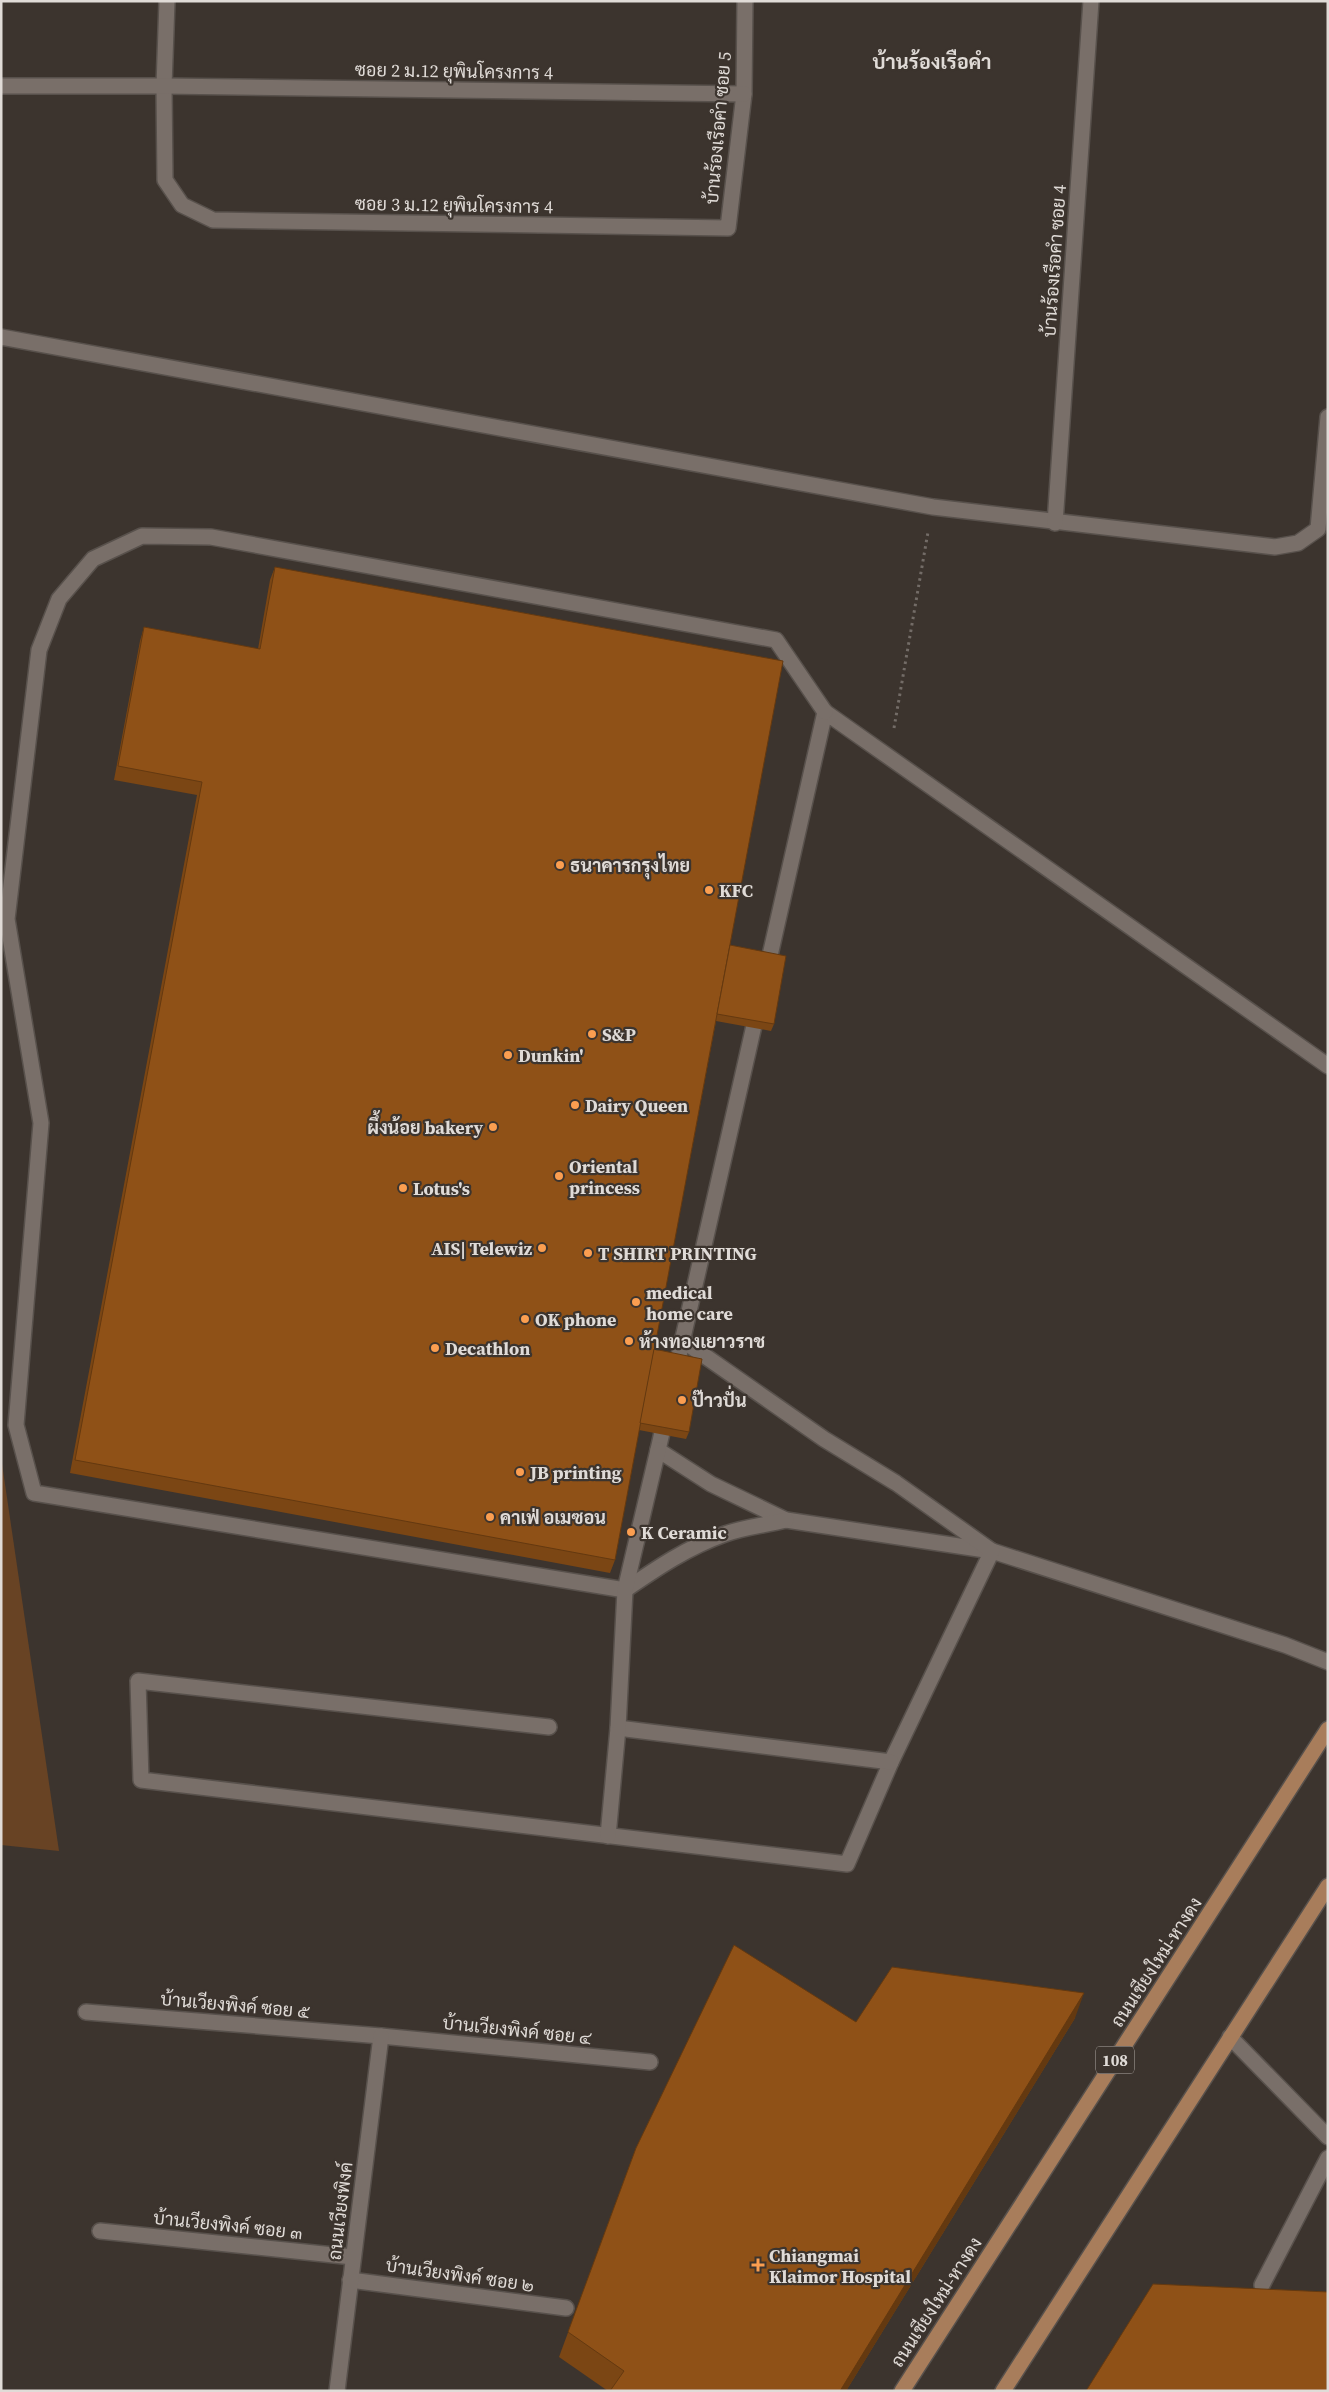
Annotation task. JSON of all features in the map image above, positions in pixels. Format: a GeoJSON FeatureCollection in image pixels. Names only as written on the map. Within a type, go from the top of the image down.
{"type":"FeatureCollection","features":[{"type":"Feature","properties":{"kind":"main road","name":"ถนนเชียงใหม่-หางดง"},"geometry":{"type":"LineString","coordinates":[[902,2391],[1328,1729]]}},
{"type":"Feature","properties":{"kind":"main road"},"geometry":{"type":"LineString","coordinates":[[1003,2391],[1328,1886]]}},
{"type":"Feature","properties":{"kind":"street"},"geometry":{"type":"LineString","coordinates":[[164,86],[167,1]]}},
{"type":"Feature","properties":{"kind":"street","name":"บ้านร้องเรือคำ ซอย 5"},"geometry":{"type":"LineString","coordinates":[[728,228],[744,94],[745,1]]}},
{"type":"Feature","properties":{"kind":"street","name":"บ้านร้องเรือคำ ซอย 4"},"geometry":{"type":"LineString","coordinates":[[1055,523],[1091,1]]}},
{"type":"Feature","properties":{"kind":"street","name":"ซอย 2 ม.12 ยุพินโครงการ 4"},"geometry":{"type":"LineString","coordinates":[[1,86],[164,86],[744,94]]}},
{"type":"Feature","properties":{"kind":"street","name":"ซอย 3 ม.12 ยุพินโครงการ 4"},"geometry":{"type":"LineString","coordinates":[[164,86],[165,180],[182,205],[213,220],[728,228]]}},
{"type":"Feature","properties":{"kind":"street"},"geometry":{"type":"LineString","coordinates":[[1,337],[933,507],[1055,523],[1193,536],[1275,547],[1298,542],[1318,529],[1328,417]]}},
{"type":"Feature","properties":{"kind":"street"},"geometry":{"type":"LineString","coordinates":[[786,1520],[727,1533],[694,1546],[667,1561],[625,1590],[34,1493],[16,1426],[41,1123],[7,919],[39,650],[59,599],[93,559],[142,536],[211,537],[776,640],[825,712],[1328,1066]]}},
{"type":"Feature","properties":{"kind":"street"},"geometry":{"type":"LineString","coordinates":[[672,1386],[825,712]]}},
{"type":"Feature","properties":{"kind":"street"},"geometry":{"type":"LineString","coordinates":[[682,1340],[824,1439],[896,1483],[992,1551]]}},
{"type":"Feature","properties":{"kind":"street"},"geometry":{"type":"LineString","coordinates":[[608,1836],[618,1728],[625,1590],[668,1404]]}},
{"type":"Feature","properties":{"kind":"street"},"geometry":{"type":"LineString","coordinates":[[658,1450],[711,1484],[786,1520],[992,1551],[1285,1645],[1328,1662]]}},
{"type":"Feature","properties":{"kind":"street"},"geometry":{"type":"LineString","coordinates":[[549,1727],[138,1681],[141,1780],[847,1864],[891,1762],[992,1551]]}},
{"type":"Feature","properties":{"kind":"street"},"geometry":{"type":"LineString","coordinates":[[618,1728],[891,1762]]}},
{"type":"Feature","properties":{"kind":"street","name":"บ้านเวียงพิงค์ ซอย ๕"},"geometry":{"type":"LineString","coordinates":[[86,2012],[381,2036]]}},
{"type":"Feature","properties":{"kind":"street","name":"บ้านเวียงพิงค์ ซอย ๔"},"geometry":{"type":"LineString","coordinates":[[381,2036],[650,2062]]}},
{"type":"Feature","properties":{"kind":"street","name":"ถนนเวียงพิงค์"},"geometry":{"type":"LineString","coordinates":[[336,2391],[381,2036]]}},
{"type":"Feature","properties":{"kind":"street"},"geometry":{"type":"LineString","coordinates":[[1230,2037],[1328,2137]]}},
{"type":"Feature","properties":{"kind":"street"},"geometry":{"type":"LineString","coordinates":[[1262,2285],[1328,2158]]}},
{"type":"Feature","properties":{"kind":"street","name":"บ้านเวียงพิงค์ ซอย ๓"},"geometry":{"type":"LineString","coordinates":[[100,2232],[353,2257]]}},
{"type":"Feature","properties":{"kind":"street","name":"บ้านเวียงพิงค์ ซอย ๒"},"geometry":{"type":"LineString","coordinates":[[350,2280],[566,2308]]}},
{"type":"Feature","properties":{"kind":"path"},"geometry":{"type":"LineString","coordinates":[[889,757],[933,507]]}},
{"type":"Feature","properties":{"kind":"shaded area"},"geometry":{"type":"Polygon","coordinates":[[[1,1457],[59,1851],[1,1845],[1,1457]]]}},
{"type":"Feature","properties":{"kind":"building","name":"Lotus's"},"geometry":{"type":"Polygon","coordinates":[[[275,567],[783,661],[615,1560],[75,1460],[202,782],[118,766],[144,627],[260,649],[275,567]]]}},
{"type":"Feature","properties":{"kind":"building"},"geometry":{"type":"Polygon","coordinates":[[[730,945],[786,956],[774,1024],[717,1014],[730,945]]]}},
{"type":"Feature","properties":{"kind":"building"},"geometry":{"type":"Polygon","coordinates":[[[654,1349],[702,1359],[689,1432],[640,1423],[654,1349]]]}},
{"type":"Feature","properties":{"kind":"building","name":"Chiangmai Klaimor Hospital"},"geometry":{"type":"Polygon","coordinates":[[[734,1945],[856,2022],[892,1967],[1084,1993],[840,2391],[610,2391],[624,2371],[568,2332],[636,2148],[734,1945]]]}},
{"type":"Feature","properties":{"kind":"building"},"geometry":{"type":"Polygon","coordinates":[[[1153,2284],[1328,2292],[1327,2391],[1086,2391],[1153,2284]]]}},
{"type":"Feature","properties":{"kind":"place","name":"ธนาคารกรุงไทย"},"geometry":{"type":"Point","coordinates":[560,865]}},
{"type":"Feature","properties":{"kind":"place","name":"KFC"},"geometry":{"type":"Point","coordinates":[709,890]}},
{"type":"Feature","properties":{"kind":"place","name":"S&P"},"geometry":{"type":"Point","coordinates":[592,1034]}},
{"type":"Feature","properties":{"kind":"place","name":"Dunkin'"},"geometry":{"type":"Point","coordinates":[508,1055]}},
{"type":"Feature","properties":{"kind":"place","name":"Dairy Queen"},"geometry":{"type":"Point","coordinates":[575,1105]}},
{"type":"Feature","properties":{"kind":"place","name":"ผึ้งน้อย bakery"},"geometry":{"type":"Point","coordinates":[493,1127]}},
{"type":"Feature","properties":{"kind":"place","name":"Oriental princess"},"geometry":{"type":"Point","coordinates":[559,1176]}},
{"type":"Feature","properties":{"kind":"place","name":"Lotus's"},"geometry":{"type":"Point","coordinates":[403,1188]}},
{"type":"Feature","properties":{"kind":"place","name":"AIS| Telewiz"},"geometry":{"type":"Point","coordinates":[542,1248]}},
{"type":"Feature","properties":{"kind":"place","name":"T SHIRT PRINTING"},"geometry":{"type":"Point","coordinates":[588,1253]}},
{"type":"Feature","properties":{"kind":"place","name":"medical home care"},"geometry":{"type":"Point","coordinates":[636,1302]}},
{"type":"Feature","properties":{"kind":"place","name":"OK phone"},"geometry":{"type":"Point","coordinates":[525,1319]}},
{"type":"Feature","properties":{"kind":"place","name":"ห้างทองเยาวราช"},"geometry":{"type":"Point","coordinates":[629,1341]}},
{"type":"Feature","properties":{"kind":"place","name":"Decathlon"},"geometry":{"type":"Point","coordinates":[435,1348]}},
{"type":"Feature","properties":{"kind":"place","name":"ป๊าวปั่น"},"geometry":{"type":"Point","coordinates":[682,1400]}},
{"type":"Feature","properties":{"kind":"place","name":"JB printing"},"geometry":{"type":"Point","coordinates":[520,1472]}},
{"type":"Feature","properties":{"kind":"place","name":"คาเฟ่ อเมซอน"},"geometry":{"type":"Point","coordinates":[490,1517]}},
{"type":"Feature","properties":{"kind":"place","name":"K Ceramic"},"geometry":{"type":"Point","coordinates":[631,1532]}},
{"type":"Feature","properties":{"kind":"place","name":"Chiangmai Klaimor Hospital"},"geometry":{"type":"Point","coordinates":[758,2265]}},
{"type":"Feature","properties":{"kind":"district","name":"บ้านร้องเรือคำ"},"geometry":{"type":"Point","coordinates":[932,62]}}]}
